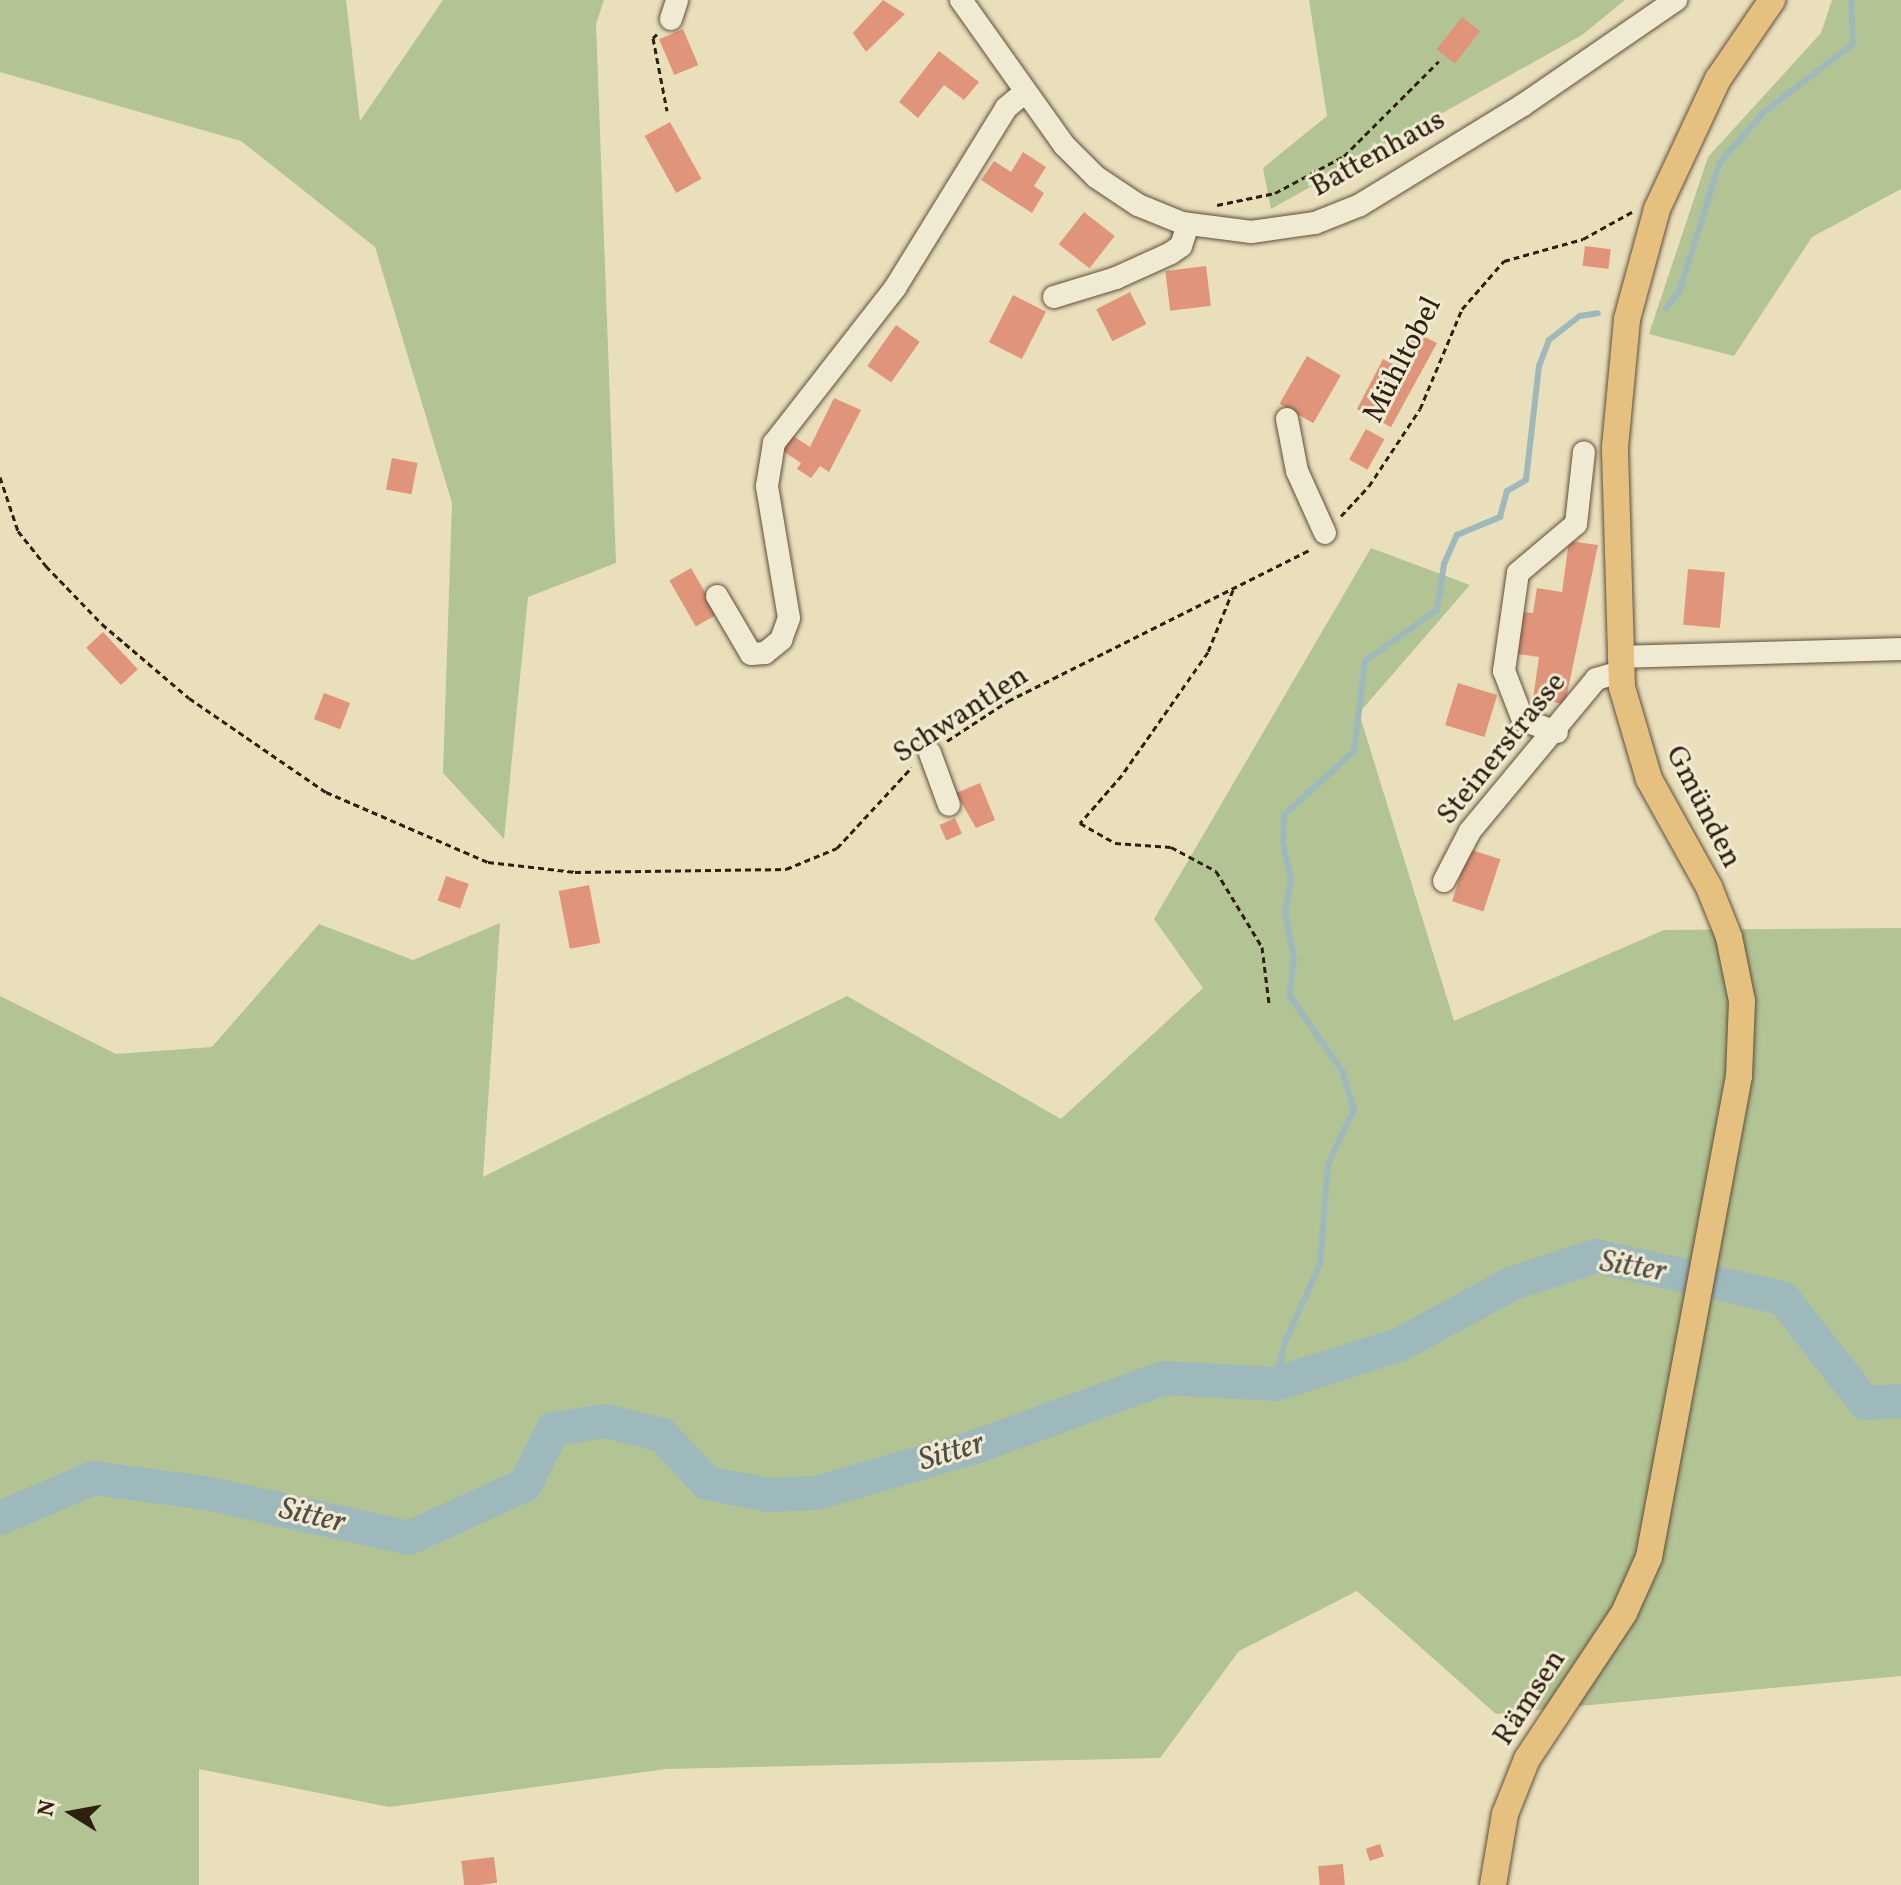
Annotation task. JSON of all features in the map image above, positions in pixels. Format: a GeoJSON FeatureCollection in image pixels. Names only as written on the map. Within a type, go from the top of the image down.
{"type":"FeatureCollection","features":[{"type":"Feature","properties":{"kind":"main road"},"geometry":{"type":"LineString","coordinates":[[1620,665],[1617,406],[1627,319],[1657,209],[1718,79],[1772,0]]}},
{"type":"Feature","properties":{"kind":"main road","name":"Gmünden"},"geometry":{"type":"LineString","coordinates":[[1620,665],[1649,779],[1709,887],[1729,937],[1743,1024],[1739,1076],[1649,1557]]}},
{"type":"Feature","properties":{"kind":"main road","name":"Rämsen"},"geometry":{"type":"LineString","coordinates":[[1493,1885],[1505,1814],[1527,1759],[1624,1613],[1649,1557]]}},
{"type":"Feature","properties":{"kind":"street","name":"Battenhaus"},"geometry":{"type":"LineString","coordinates":[[961,0],[1024,93],[1096,177],[1138,205],[1188,224],[1226,231],[1275,231],[1360,205],[1537,96],[1676,0]]}},
{"type":"Feature","properties":{"kind":"street"},"geometry":{"type":"LineString","coordinates":[[717,596],[751,654],[765,653],[781,640],[789,618],[767,486],[774,443],[895,288],[1006,108],[1024,93]]}},
{"type":"Feature","properties":{"kind":"street"},"geometry":{"type":"LineString","coordinates":[[1054,297],[1116,278],[1171,253],[1181,246],[1188,224]]}},
{"type":"Feature","properties":{"kind":"street"},"geometry":{"type":"LineString","coordinates":[[1287,419],[1297,471],[1325,533]]}},
{"type":"Feature","properties":{"kind":"street"},"geometry":{"type":"LineString","coordinates":[[1557,732],[1523,720],[1504,671],[1518,573],[1576,524],[1584,452]]}},
{"type":"Feature","properties":{"kind":"street"},"geometry":{"type":"LineString","coordinates":[[1620,665],[1901,649]]}},
{"type":"Feature","properties":{"kind":"street","name":"Steinerstrasse"},"geometry":{"type":"LineString","coordinates":[[1444,881],[1470,831],[1557,732],[1596,679],[1620,665]]}},
{"type":"Feature","properties":{"kind":"street"},"geometry":{"type":"LineString","coordinates":[[930,753],[949,805]]}},
{"type":"Feature","properties":{"kind":"path"},"geometry":{"type":"LineString","coordinates":[[667,111],[653,38],[674,10]]}},
{"type":"Feature","properties":{"kind":"path"},"geometry":{"type":"LineString","coordinates":[[1207,207],[1275,193],[1344,156],[1439,61]]}},
{"type":"Feature","properties":{"kind":"path","name":"Mühltobel"},"geometry":{"type":"LineString","coordinates":[[1233,590],[1309,551],[1369,486],[1412,422],[1462,309],[1504,261],[1583,239],[1645,205],[1657,209]]}},
{"type":"Feature","properties":{"kind":"path","name":"Schwantlen"},"geometry":{"type":"LineString","coordinates":[[0,477],[18,531],[102,624],[189,698],[326,792],[488,862],[532,871],[786,869],[837,848],[901,775],[1008,701],[1233,590]]}},
{"type":"Feature","properties":{"kind":"path"},"geometry":{"type":"LineString","coordinates":[[1233,590],[1208,652],[1122,775],[1080,823],[1115,843],[1171,847],[1216,871],[1262,947],[1269,1003]]}},
{"type":"Feature","properties":{"kind":"green space"},"geometry":{"type":"Polygon","coordinates":[[[0,0],[346,0],[360,121],[443,0],[604,0],[596,24],[616,563],[528,597],[504,839],[443,773],[452,503],[375,247],[241,141],[0,72],[0,0]]]}},
{"type":"Feature","properties":{"kind":"green space"},"geometry":{"type":"Polygon","coordinates":[[[1309,0],[1625,0],[1582,35],[1271,209],[1263,168],[1327,116],[1309,0]]]}},
{"type":"Feature","properties":{"kind":"green space"},"geometry":{"type":"Polygon","coordinates":[[[1832,0],[1901,0],[1901,189],[1812,237],[1734,356],[1649,334],[1708,157],[1821,33],[1832,0]]]}},
{"type":"Feature","properties":{"kind":"green space"},"geometry":{"type":"Polygon","coordinates":[[[1371,548],[1470,585],[1359,713],[1454,1021],[1664,930],[1901,928],[1901,1676],[1496,1714],[1357,1591],[1239,1651],[1160,1758],[666,1769],[389,1807],[199,1769],[199,1885],[0,1885],[0,996],[116,1054],[212,1047],[319,924],[413,960],[500,923],[483,1177],[847,996],[1061,1119],[1203,988],[1154,919],[1371,548]]]}},
{"type":"Feature","properties":{"kind":"building"},"geometry":{"type":"Polygon","coordinates":[[[883,0],[905,14],[866,52],[853,33],[883,0]]]}},
{"type":"Feature","properties":{"kind":"building"},"geometry":{"type":"Polygon","coordinates":[[[1462,17],[1480,31],[1455,63],[1437,49],[1462,17]]]}},
{"type":"Feature","properties":{"kind":"building"},"geometry":{"type":"Polygon","coordinates":[[[683,29],[698,65],[674,75],[659,39],[683,29]]]}},
{"type":"Feature","properties":{"kind":"building"},"geometry":{"type":"Polygon","coordinates":[[[939,51],[979,82],[964,100],[944,85],[918,118],[899,102],[939,51]]]}},
{"type":"Feature","properties":{"kind":"building"},"geometry":{"type":"Polygon","coordinates":[[[670,122],[702,179],[676,193],[645,136],[670,122]]]}},
{"type":"Feature","properties":{"kind":"building"},"geometry":{"type":"Polygon","coordinates":[[[1023,152],[1046,167],[1034,186],[1044,193],[1032,213],[981,180],[994,161],[1011,172],[1023,152]]]}},
{"type":"Feature","properties":{"kind":"building"},"geometry":{"type":"Polygon","coordinates":[[[1084,212],[1115,236],[1089,268],[1059,244],[1084,212]]]}},
{"type":"Feature","properties":{"kind":"building"},"geometry":{"type":"Polygon","coordinates":[[[1585,246],[1611,249],[1608,269],[1583,266],[1585,246]]]}},
{"type":"Feature","properties":{"kind":"building"},"geometry":{"type":"Polygon","coordinates":[[[1206,266],[1211,306],[1170,311],[1165,271],[1206,266]]]}},
{"type":"Feature","properties":{"kind":"building"},"geometry":{"type":"Polygon","coordinates":[[[1130,292],[1146,324],[1112,341],[1096,309],[1130,292]]]}},
{"type":"Feature","properties":{"kind":"building"},"geometry":{"type":"Polygon","coordinates":[[[1013,295],[1046,312],[1022,359],[989,342],[1013,295]]]}},
{"type":"Feature","properties":{"kind":"building"},"geometry":{"type":"Polygon","coordinates":[[[896,325],[920,342],[891,383],[867,366],[896,325]]]}},
{"type":"Feature","properties":{"kind":"building"},"geometry":{"type":"Polygon","coordinates":[[[1413,331],[1437,343],[1391,427],[1357,409],[1383,359],[1395,365],[1413,331]]]}},
{"type":"Feature","properties":{"kind":"building"},"geometry":{"type":"Polygon","coordinates":[[[1307,356],[1341,376],[1313,423],[1280,404],[1307,356]]]}},
{"type":"Feature","properties":{"kind":"building"},"geometry":{"type":"Polygon","coordinates":[[[834,398],[861,410],[829,472],[820,466],[811,478],[797,469],[801,463],[780,449],[790,434],[810,447],[834,398]]]}},
{"type":"Feature","properties":{"kind":"building"},"geometry":{"type":"Polygon","coordinates":[[[1366,429],[1384,439],[1367,470],[1349,460],[1366,429]]]}},
{"type":"Feature","properties":{"kind":"building"},"geometry":{"type":"Polygon","coordinates":[[[392,458],[418,463],[411,494],[386,489],[392,458]]]}},
{"type":"Feature","properties":{"kind":"building"},"geometry":{"type":"Polygon","coordinates":[[[1569,541],[1598,545],[1565,704],[1533,699],[1539,657],[1518,654],[1524,612],[1533,613],[1537,588],[1562,592],[1569,541]]]}},
{"type":"Feature","properties":{"kind":"building"},"geometry":{"type":"Polygon","coordinates":[[[691,568],[718,614],[696,626],[669,580],[691,568]]]}},
{"type":"Feature","properties":{"kind":"building"},"geometry":{"type":"Polygon","coordinates":[[[1688,569],[1725,572],[1720,628],[1683,625],[1688,569]]]}},
{"type":"Feature","properties":{"kind":"building"},"geometry":{"type":"Polygon","coordinates":[[[103,632],[138,669],[121,685],[86,648],[103,632]]]}},
{"type":"Feature","properties":{"kind":"building"},"geometry":{"type":"Polygon","coordinates":[[[1458,683],[1497,695],[1484,737],[1445,725],[1458,683]]]}},
{"type":"Feature","properties":{"kind":"building"},"geometry":{"type":"Polygon","coordinates":[[[324,693],[350,703],[340,729],[314,719],[324,693]]]}},
{"type":"Feature","properties":{"kind":"building"},"geometry":{"type":"Polygon","coordinates":[[[980,783],[995,820],[976,828],[956,793],[980,783]]]}},
{"type":"Feature","properties":{"kind":"building"},"geometry":{"type":"Polygon","coordinates":[[[955,818],[962,834],[946,840],[939,825],[955,818]]]}},
{"type":"Feature","properties":{"kind":"building"},"geometry":{"type":"Polygon","coordinates":[[[1469,849],[1500,859],[1483,912],[1452,901],[1469,849]]]}},
{"type":"Feature","properties":{"kind":"building"},"geometry":{"type":"Polygon","coordinates":[[[446,876],[469,884],[460,908],[438,901],[446,876]]]}},
{"type":"Feature","properties":{"kind":"building"},"geometry":{"type":"Polygon","coordinates":[[[589,885],[600,943],[570,949],[559,891],[589,885]]]}},
{"type":"Feature","properties":{"kind":"building"},"geometry":{"type":"Polygon","coordinates":[[[1380,1844],[1384,1856],[1370,1861],[1366,1849],[1380,1844]]]}},
{"type":"Feature","properties":{"kind":"building"},"geometry":{"type":"Polygon","coordinates":[[[494,1857],[497,1883],[464,1885],[461,1861],[494,1857]]]}},
{"type":"Feature","properties":{"kind":"building"},"geometry":{"type":"Polygon","coordinates":[[[1343,1864],[1345,1885],[1320,1885],[1318,1866],[1343,1864]]]}},
{"type":"Feature","properties":{"kind":"waterway"},"geometry":{"type":"LineString","coordinates":[[1666,308],[1679,292],[1720,162],[1764,112],[1853,44],[1851,0]]}},
{"type":"Feature","properties":{"kind":"waterway"},"geometry":{"type":"LineString","coordinates":[[1275,1384],[1285,1342],[1320,1264],[1328,1164],[1354,1109],[1343,1072],[1289,995],[1294,959],[1285,912],[1291,880],[1283,842],[1284,815],[1354,751],[1365,661],[1437,610],[1444,564],[1457,535],[1500,517],[1507,491],[1526,480],[1539,366],[1549,340],[1580,316],[1598,313]]}},
{"type":"Feature","properties":{"kind":"waterway","name":"Sitter"},"geometry":{"type":"LineString","coordinates":[[0,1518],[94,1478],[205,1493],[409,1538],[525,1485],[553,1429],[605,1421],[662,1435],[707,1483],[768,1495],[816,1493],[975,1447],[1164,1378],[1275,1384],[1399,1345],[1511,1284],[1596,1256],[1783,1298],[1865,1403],[1901,1401]]}}]}
